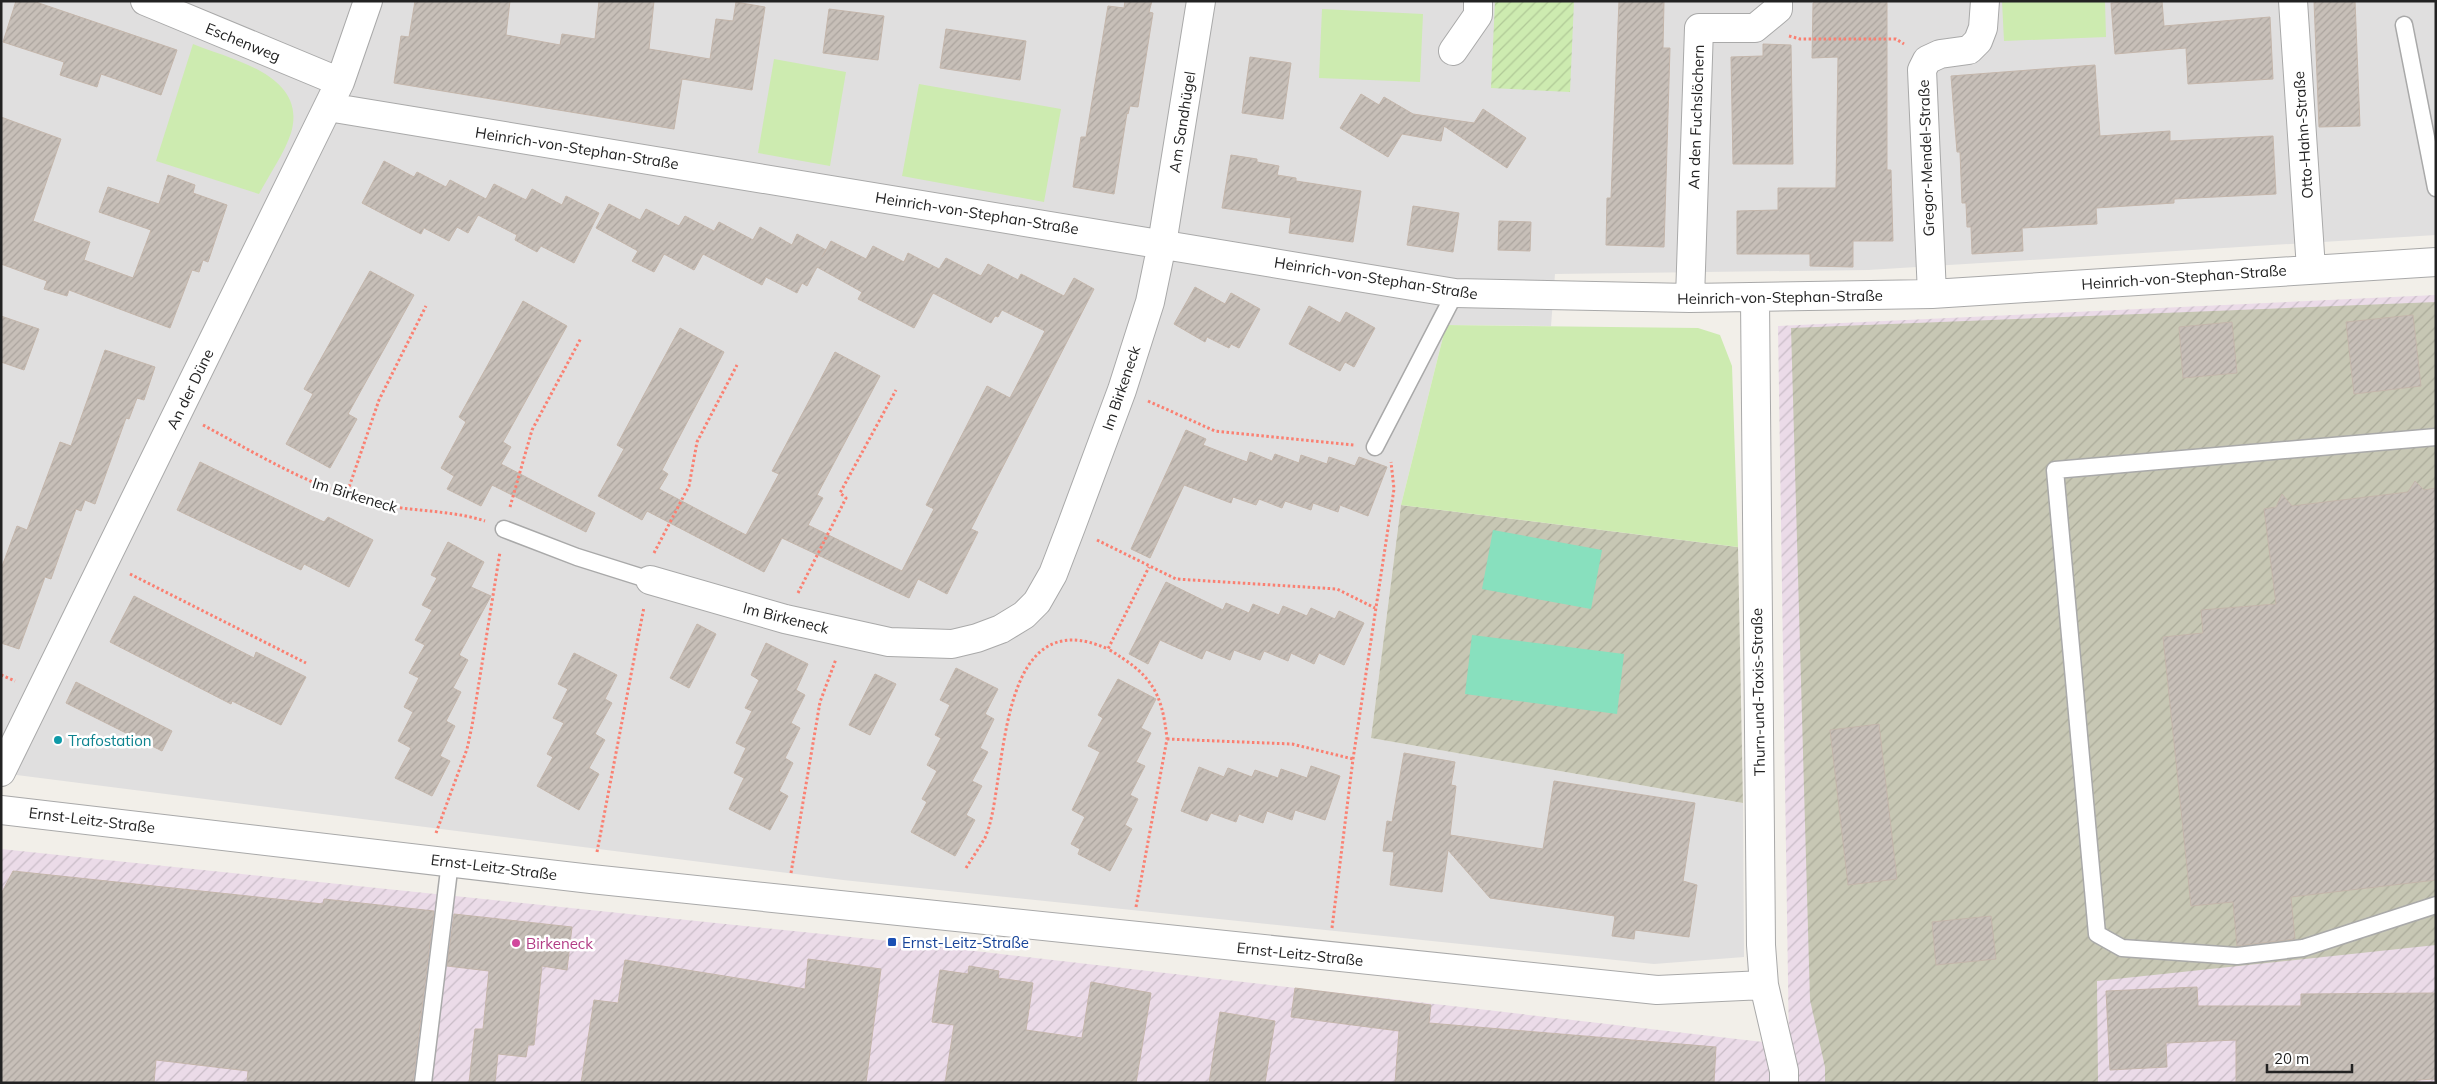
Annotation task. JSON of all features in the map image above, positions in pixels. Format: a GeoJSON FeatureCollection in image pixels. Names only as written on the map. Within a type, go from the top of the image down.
{"type":"FeatureCollection","features":[{"type":"Feature","properties":{"kind":"street","name":"Eschenweg"},"geometry":{"type":"LineString","coordinates":[[145,1],[340,82]]}},
{"type":"Feature","properties":{"kind":"street","name":"An der Düne"},"geometry":{"type":"LineString","coordinates":[[1,772],[340,82],[368,1]]}},
{"type":"Feature","properties":{"kind":"street","name":"Am Sandhügel"},"geometry":{"type":"LineString","coordinates":[[1162,244],[1202,1]]}},
{"type":"Feature","properties":{"kind":"street"},"geometry":{"type":"LineString","coordinates":[[1453,52],[1478,15],[1478,1]]}},
{"type":"Feature","properties":{"kind":"street"},"geometry":{"type":"LineString","coordinates":[[1755,28],[1778,9],[1778,1]]}},
{"type":"Feature","properties":{"kind":"street","name":"Gregor-Mendel-Straße"},"geometry":{"type":"LineString","coordinates":[[1932,294],[1922,70],[1927,60],[1940,54],[1969,50],[1978,41],[1983,28],[1985,1]]}},
{"type":"Feature","properties":{"kind":"street","name":"Otto-Hahn-Straße"},"geometry":{"type":"LineString","coordinates":[[2293,1],[2311,269]]}},
{"type":"Feature","properties":{"kind":"street","name":"An den Fuchslöchern"},"geometry":{"type":"LineString","coordinates":[[1690,298],[1699,28],[1755,28]]}},
{"type":"Feature","properties":{"kind":"street","name":"Heinrich-von-Stephan-Straße"},"geometry":{"type":"LineString","coordinates":[[328,107],[1455,293],[1755,299],[1932,294],[2436,262]]}},
{"type":"Feature","properties":{"kind":"street","name":"Im Birkeneck"},"geometry":{"type":"LineString","coordinates":[[646,578],[785,619],[889,642],[952,644],[978,638],[1024,615],[1046,589],[1122,390],[1150,302],[1162,244]]}},
{"type":"Feature","properties":{"kind":"street","name":"Thurn-und-Taxis-Straße"},"geometry":{"type":"LineString","coordinates":[[1755,299],[1761,945],[1764,985],[1784,1072],[1784,1083]]}},
{"type":"Feature","properties":{"kind":"street","name":"Ernst-Leitz-Straße"},"geometry":{"type":"LineString","coordinates":[[1,810],[438,860],[591,880],[1657,990],[1764,985]]}},
{"type":"Feature","properties":{"kind":"lane"},"geometry":{"type":"LineString","coordinates":[[2404,25],[2436,188]]}},
{"type":"Feature","properties":{"kind":"lane"},"geometry":{"type":"LineString","coordinates":[[1375,447],[1455,293]]}},
{"type":"Feature","properties":{"kind":"lane"},"geometry":{"type":"LineString","coordinates":[[2436,437],[2055,470],[2097,934],[2122,948],[2237,956],[2303,948],[2436,905]]}},
{"type":"Feature","properties":{"kind":"lane","name":"Im Birkeneck"},"geometry":{"type":"LineString","coordinates":[[504,529],[577,557],[646,578]]}},
{"type":"Feature","properties":{"kind":"lane"},"geometry":{"type":"LineString","coordinates":[[423,1083],[438,860]]}},
{"type":"Feature","properties":{"kind":"path"},"geometry":{"type":"LineString","coordinates":[[1755,28],[1800,39],[1896,39],[1927,60]]}},
{"type":"Feature","properties":{"kind":"path"},"geometry":{"type":"LineString","coordinates":[[346,496],[379,400],[426,306]]}},
{"type":"Feature","properties":{"kind":"path"},"geometry":{"type":"LineString","coordinates":[[438,860],[471,734],[504,529],[532,430],[581,338]]}},
{"type":"Feature","properties":{"kind":"path"},"geometry":{"type":"LineString","coordinates":[[591,880],[646,578],[689,486],[697,442],[737,365]]}},
{"type":"Feature","properties":{"kind":"path"},"geometry":{"type":"LineString","coordinates":[[785,619],[846,498],[840,493],[896,390]]}},
{"type":"Feature","properties":{"kind":"path"},"geometry":{"type":"LineString","coordinates":[[1122,390],[1216,431],[1375,447],[1390,456],[1394,472],[1394,489],[1352,759],[1328,957]]}},
{"type":"Feature","properties":{"kind":"path","name":"Im Birkeneck"},"geometry":{"type":"LineString","coordinates":[[178,413],[310,482],[346,496],[398,509],[477,519],[504,529]]}},
{"type":"Feature","properties":{"kind":"path"},"geometry":{"type":"LineString","coordinates":[[1071,527],[1176,579],[1337,589],[1375,608]]}},
{"type":"Feature","properties":{"kind":"path"},"geometry":{"type":"LineString","coordinates":[[105,562],[306,663]]}},
{"type":"Feature","properties":{"kind":"path"},"geometry":{"type":"LineString","coordinates":[[1108,649],[1149,567]]}},
{"type":"Feature","properties":{"kind":"path"},"geometry":{"type":"LineString","coordinates":[[786,900],[820,702],[845,633]]}},
{"type":"Feature","properties":{"kind":"path"},"geometry":{"type":"LineString","coordinates":[[966,868],[989,826],[1013,702],[1019,680],[1027,665],[1045,646],[1058,642],[1091,642],[1108,649],[1132,664],[1156,690],[1165,720],[1167,739],[1131,936]]}},
{"type":"Feature","properties":{"kind":"path"},"geometry":{"type":"LineString","coordinates":[[1167,739],[1292,744],[1352,759]]}},
{"type":"Feature","properties":{"kind":"shaded area"},"geometry":{"type":"Polygon","coordinates":[[[1,1],[2436,1],[2436,235],[1868,270],[1555,274],[1551,326],[1446,325],[1401,505],[1371,738],[1743,803],[1744,957],[1654,964],[843,880],[1,773],[1,1]]]}},
{"type":"Feature","properties":{"kind":"shaded area"},"geometry":{"type":"Polygon","coordinates":[[[2436,295],[2436,1083],[1,1083],[1,849],[880,940],[1789,1045],[1778,326],[2436,295]]]}},
{"type":"Feature","properties":{"kind":"shaded area"},"geometry":{"type":"Polygon","coordinates":[[[2436,302],[2436,945],[2097,981],[2098,1083],[1825,1083],[1825,1067],[1810,1000],[1791,328],[2436,302]]]}},
{"type":"Feature","properties":{"kind":"shaded area"},"geometry":{"type":"Polygon","coordinates":[[[1401,505],[1738,547],[1743,803],[1371,738],[1401,505]]]}},
{"type":"Feature","properties":{"kind":"green space"},"geometry":{"type":"Polygon","coordinates":[[[1495,1],[1574,1],[1570,92],[1491,88],[1495,1]]]}},
{"type":"Feature","properties":{"kind":"green space"},"geometry":{"type":"Polygon","coordinates":[[[2002,1],[2105,1],[2106,37],[2004,41],[2002,1]]]}},
{"type":"Feature","properties":{"kind":"green space"},"geometry":{"type":"Polygon","coordinates":[[[1322,9],[1423,14],[1420,82],[1319,78],[1322,9]]]}},
{"type":"Feature","properties":{"kind":"green space"},"geometry":{"type":"Polygon","coordinates":[[[193,44],[227,56],[263,73],[278,84],[288,97],[293,113],[291,133],[281,156],[259,194],[156,161],[193,44]]]}},
{"type":"Feature","properties":{"kind":"green space"},"geometry":{"type":"Polygon","coordinates":[[[774,59],[846,72],[830,166],[758,153],[774,59]]]}},
{"type":"Feature","properties":{"kind":"green space"},"geometry":{"type":"Polygon","coordinates":[[[919,84],[1061,109],[1044,202],[902,176],[919,84]]]}},
{"type":"Feature","properties":{"kind":"green space"},"geometry":{"type":"Polygon","coordinates":[[[1446,325],[1698,328],[1720,335],[1732,366],[1738,547],[1401,505],[1446,325]]]}},
{"type":"Feature","properties":{"kind":"green space"},"geometry":{"type":"Polygon","coordinates":[[[1493,530],[1602,550],[1591,609],[1482,589],[1493,530]]]}},
{"type":"Feature","properties":{"kind":"green space"},"geometry":{"type":"Polygon","coordinates":[[[1472,635],[1624,654],[1617,714],[1465,694],[1472,635]]]}},
{"type":"Feature","properties":{"kind":"building"},"geometry":{"type":"Polygon","coordinates":[[[16,1],[33,1],[177,50],[161,95],[101,74],[97,87],[60,75],[64,62],[3,42],[16,1]]]}},
{"type":"Feature","properties":{"kind":"building"},"geometry":{"type":"Polygon","coordinates":[[[415,1],[510,1],[506,35],[560,45],[562,34],[595,39],[599,1],[654,1],[649,49],[710,59],[716,19],[733,21],[736,2],[765,7],[752,90],[682,79],[674,129],[394,83],[401,36],[409,37],[415,1]]]}},
{"type":"Feature","properties":{"kind":"building"},"geometry":{"type":"Polygon","coordinates":[[[1125,1],[1152,1],[1149,12],[1153,13],[1138,107],[1130,106],[1127,113],[1114,194],[1073,187],[1081,137],[1086,137],[1108,6],[1124,8],[1125,1]]]}},
{"type":"Feature","properties":{"kind":"building"},"geometry":{"type":"Polygon","coordinates":[[[1619,1],[1664,1],[1663,48],[1670,48],[1664,247],[1606,245],[1607,198],[1611,198],[1619,1]]]}},
{"type":"Feature","properties":{"kind":"building"},"geometry":{"type":"Polygon","coordinates":[[[1818,1],[1887,1],[1887,170],[1891,170],[1893,241],[1853,241],[1853,267],[1810,266],[1810,254],[1737,254],[1737,211],[1778,210],[1778,188],[1836,188],[1838,57],[1812,58],[1813,3],[1818,1]]]}},
{"type":"Feature","properties":{"kind":"building"},"geometry":{"type":"Polygon","coordinates":[[[2162,1],[2164,26],[2270,17],[2273,79],[2188,84],[2186,48],[2115,54],[2111,3],[2162,1]]]}},
{"type":"Feature","properties":{"kind":"building"},"geometry":{"type":"Polygon","coordinates":[[[2314,1],[2355,1],[2360,126],[2319,127],[2314,1]]]}},
{"type":"Feature","properties":{"kind":"building"},"geometry":{"type":"Polygon","coordinates":[[[829,9],[884,16],[878,60],[823,53],[829,9]]]}},
{"type":"Feature","properties":{"kind":"building"},"geometry":{"type":"Polygon","coordinates":[[[946,29],[1026,41],[1020,80],[940,68],[946,29]]]}},
{"type":"Feature","properties":{"kind":"building"},"geometry":{"type":"Polygon","coordinates":[[[1763,44],[1791,45],[1793,164],[1733,164],[1731,57],[1763,56],[1763,44]]]}},
{"type":"Feature","properties":{"kind":"building"},"geometry":{"type":"Polygon","coordinates":[[[1250,57],[1291,63],[1283,119],[1242,113],[1250,57]]]}},
{"type":"Feature","properties":{"kind":"building"},"geometry":{"type":"Polygon","coordinates":[[[2095,65],[2100,136],[2170,131],[2170,141],[2273,136],[2276,194],[2174,199],[2174,203],[2096,208],[2097,224],[2022,228],[2023,251],[1972,254],[1971,227],[1967,227],[1966,203],[1962,203],[1960,152],[1957,152],[1951,76],[2095,65]]]}},
{"type":"Feature","properties":{"kind":"building"},"geometry":{"type":"Polygon","coordinates":[[[1361,94],[1379,105],[1384,97],[1413,114],[1474,123],[1483,109],[1526,138],[1507,168],[1444,126],[1441,141],[1402,134],[1388,157],[1340,128],[1361,94]]]}},
{"type":"Feature","properties":{"kind":"building"},"geometry":{"type":"Polygon","coordinates":[[[1,117],[61,139],[33,221],[90,242],[84,260],[133,278],[151,230],[99,212],[108,187],[159,204],[168,175],[195,185],[193,193],[227,205],[208,262],[203,260],[199,272],[192,270],[170,328],[69,290],[67,296],[44,289],[47,281],[1,264],[1,117]]]}},
{"type":"Feature","properties":{"kind":"building"},"geometry":{"type":"Polygon","coordinates":[[[1231,155],[1257,159],[1257,162],[1279,166],[1277,175],[1296,178],[1296,181],[1361,191],[1353,242],[1289,233],[1291,218],[1222,208],[1231,155]]]}},
{"type":"Feature","properties":{"kind":"building"},"geometry":{"type":"Polygon","coordinates":[[[384,161],[414,177],[417,172],[446,187],[450,180],[486,199],[494,184],[526,200],[532,189],[562,205],[566,196],[599,213],[574,263],[541,246],[537,252],[515,240],[517,235],[478,215],[468,233],[457,227],[449,241],[424,228],[421,234],[362,203],[384,161]]]}},
{"type":"Feature","properties":{"kind":"building"},"geometry":{"type":"Polygon","coordinates":[[[609,204],[640,220],[646,209],[679,226],[685,216],[714,231],[719,222],[753,240],[760,227],[792,245],[797,234],[826,250],[831,241],[866,259],[873,246],[904,262],[908,253],[939,269],[946,258],[981,276],[988,264],[1018,280],[1021,274],[1064,296],[1074,278],[1094,289],[971,529],[978,532],[947,594],[918,579],[909,598],[782,538],[764,572],[647,511],[642,520],[598,496],[624,449],[617,445],[680,328],[724,352],[662,470],[668,474],[659,489],[746,535],[779,474],[772,471],[835,352],[880,376],[817,495],[823,498],[808,525],[902,571],[934,509],[926,505],[987,386],[1010,398],[1045,331],[1002,310],[991,323],[933,293],[914,328],[858,299],[862,292],[817,267],[807,286],[802,283],[797,293],[766,277],[762,285],[703,254],[694,270],[664,254],[654,272],[632,261],[638,251],[596,228],[609,204]]]}},
{"type":"Feature","properties":{"kind":"building"},"geometry":{"type":"Polygon","coordinates":[[[1413,206],[1459,213],[1453,252],[1407,245],[1413,206]]]}},
{"type":"Feature","properties":{"kind":"building"},"geometry":{"type":"Polygon","coordinates":[[[1499,221],[1531,222],[1530,251],[1498,250],[1499,221]]]}},
{"type":"Feature","properties":{"kind":"building"},"geometry":{"type":"Polygon","coordinates":[[[370,271],[414,295],[348,414],[357,419],[330,468],[286,444],[313,394],[304,389],[370,271]]]}},
{"type":"Feature","properties":{"kind":"building"},"geometry":{"type":"Polygon","coordinates":[[[1195,287],[1225,304],[1231,293],[1260,309],[1239,348],[1231,344],[1229,348],[1207,337],[1205,342],[1174,324],[1195,287]]]}},
{"type":"Feature","properties":{"kind":"building"},"geometry":{"type":"Polygon","coordinates":[[[523,301],[567,326],[503,442],[511,447],[501,464],[595,513],[586,532],[492,485],[481,506],[447,489],[454,476],[441,468],[466,422],[459,417],[523,301]]]}},
{"type":"Feature","properties":{"kind":"building"},"geometry":{"type":"Polygon","coordinates":[[[1309,306],[1340,323],[1346,312],[1375,328],[1354,367],[1345,362],[1340,371],[1289,344],[1309,306]]]}},
{"type":"Feature","properties":{"kind":"building"},"geometry":{"type":"Polygon","coordinates":[[[2413,315],[2421,386],[2354,394],[2346,322],[2413,315]]]}},
{"type":"Feature","properties":{"kind":"building"},"geometry":{"type":"Polygon","coordinates":[[[1,316],[39,329],[24,370],[1,362],[1,316]]]}},
{"type":"Feature","properties":{"kind":"building"},"geometry":{"type":"Polygon","coordinates":[[[2232,322],[2237,373],[2183,378],[2179,327],[2232,322]]]}},
{"type":"Feature","properties":{"kind":"building"},"geometry":{"type":"Polygon","coordinates":[[[105,350],[155,367],[144,400],[137,398],[129,419],[126,418],[95,504],[85,500],[81,511],[76,509],[51,579],[45,577],[19,649],[1,643],[1,569],[17,526],[27,530],[60,442],[71,446],[105,350]]]}},
{"type":"Feature","properties":{"kind":"building"},"geometry":{"type":"Polygon","coordinates":[[[1186,430],[1206,439],[1203,445],[1247,462],[1250,452],[1272,461],[1275,454],[1299,463],[1301,455],[1327,464],[1329,457],[1355,466],[1359,457],[1387,467],[1368,516],[1340,505],[1338,512],[1313,503],[1311,510],[1285,501],[1282,508],[1259,499],[1256,505],[1233,497],[1231,503],[1184,485],[1150,558],[1131,549],[1186,430]]]}},
{"type":"Feature","properties":{"kind":"building"},"geometry":{"type":"Polygon","coordinates":[[[200,462],[324,522],[328,517],[373,540],[349,587],[304,564],[301,570],[177,510],[200,462]]]}},
{"type":"Feature","properties":{"kind":"building"},"geometry":{"type":"Polygon","coordinates":[[[2415,481],[2424,490],[2436,488],[2436,880],[2291,897],[2295,939],[2237,946],[2233,902],[2191,906],[2163,637],[2203,633],[2201,610],[2276,604],[2264,509],[2276,507],[2282,494],[2292,506],[2408,492],[2415,481]]]}},
{"type":"Feature","properties":{"kind":"building"},"geometry":{"type":"Polygon","coordinates":[[[448,542],[484,562],[471,587],[491,596],[459,655],[468,660],[453,688],[461,692],[446,721],[455,726],[440,756],[450,761],[432,796],[395,778],[411,748],[398,741],[413,712],[404,707],[419,678],[409,673],[425,645],[415,640],[432,610],[422,605],[437,578],[431,575],[448,542]]]}},
{"type":"Feature","properties":{"kind":"building"},"geometry":{"type":"Polygon","coordinates":[[[1166,582],[1223,610],[1226,603],[1249,613],[1253,604],[1279,615],[1283,606],[1307,616],[1311,608],[1335,619],[1339,611],[1364,623],[1344,665],[1319,653],[1314,664],[1291,653],[1288,661],[1264,651],[1260,660],[1234,650],[1230,660],[1206,650],[1202,659],[1160,640],[1148,664],[1129,654],[1166,582]]]}},
{"type":"Feature","properties":{"kind":"building"},"geometry":{"type":"Polygon","coordinates":[[[134,596],[254,658],[256,652],[306,677],[281,725],[232,701],[231,704],[110,642],[134,596]]]}},
{"type":"Feature","properties":{"kind":"building"},"geometry":{"type":"Polygon","coordinates":[[[697,624],[716,634],[689,688],[670,678],[697,624]]]}},
{"type":"Feature","properties":{"kind":"building"},"geometry":{"type":"Polygon","coordinates":[[[766,643],[808,664],[796,690],[805,695],[791,723],[800,728],[785,758],[793,763],[779,791],[788,796],[770,830],[729,809],[744,778],[734,773],[746,748],[736,743],[752,711],[745,708],[759,680],[751,675],[766,643]]]}},
{"type":"Feature","properties":{"kind":"building"},"geometry":{"type":"Polygon","coordinates":[[[574,653],[617,675],[605,699],[612,703],[595,734],[605,740],[589,768],[599,774],[579,810],[537,786],[553,757],[547,754],[564,723],[553,718],[568,689],[558,684],[574,653]]]}},
{"type":"Feature","properties":{"kind":"building"},"geometry":{"type":"Polygon","coordinates":[[[956,668],[998,689],[985,714],[994,719],[980,748],[988,752],[972,781],[982,786],[966,815],[975,820],[955,856],[911,832],[927,802],[922,799],[937,771],[927,765],[941,738],[935,735],[950,705],[940,700],[956,668]]]}},
{"type":"Feature","properties":{"kind":"building"},"geometry":{"type":"Polygon","coordinates":[[[875,674],[896,684],[870,735],[849,725],[875,674]]]}},
{"type":"Feature","properties":{"kind":"building"},"geometry":{"type":"Polygon","coordinates":[[[1118,679],[1156,699],[1141,728],[1151,733],[1136,762],[1145,766],[1130,795],[1138,799],[1125,825],[1132,829],[1110,871],[1078,854],[1080,849],[1071,844],[1085,817],[1072,810],[1100,752],[1088,746],[1103,718],[1098,715],[1118,679]]]}},
{"type":"Feature","properties":{"kind":"building"},"geometry":{"type":"Polygon","coordinates":[[[76,682],[172,731],[162,751],[66,703],[76,682]]]}},
{"type":"Feature","properties":{"kind":"building"},"geometry":{"type":"Polygon","coordinates":[[[1879,724],[1897,879],[1848,885],[1830,730],[1879,724]]]}},
{"type":"Feature","properties":{"kind":"building"},"geometry":{"type":"Polygon","coordinates":[[[1404,753],[1455,762],[1451,785],[1456,786],[1450,835],[1543,849],[1554,781],[1695,803],[1683,881],[1697,885],[1689,937],[1635,930],[1634,939],[1612,936],[1615,916],[1490,898],[1448,850],[1442,892],[1390,885],[1394,852],[1383,851],[1387,821],[1392,822],[1404,753]]]}},
{"type":"Feature","properties":{"kind":"building"},"geometry":{"type":"Polygon","coordinates":[[[1311,766],[1340,776],[1325,820],[1295,810],[1292,820],[1267,811],[1263,823],[1239,814],[1236,822],[1211,813],[1207,821],[1181,811],[1199,767],[1224,777],[1228,768],[1252,777],[1255,770],[1278,778],[1281,769],[1307,778],[1311,766]]]}},
{"type":"Feature","properties":{"kind":"building"},"geometry":{"type":"Polygon","coordinates":[[[13,871],[323,904],[324,899],[434,911],[413,1083],[260,1083],[247,1081],[248,1071],[156,1060],[154,1083],[1,1083],[1,894],[13,871]]]}},
{"type":"Feature","properties":{"kind":"building"},"geometry":{"type":"Polygon","coordinates":[[[454,914],[572,927],[567,970],[542,966],[534,1045],[528,1045],[526,1057],[498,1054],[495,1083],[469,1083],[475,1029],[483,1029],[489,971],[447,966],[454,914]]]}},
{"type":"Feature","properties":{"kind":"building"},"geometry":{"type":"Polygon","coordinates":[[[1991,916],[1996,959],[1936,965],[1932,922],[1991,916]]]}},
{"type":"Feature","properties":{"kind":"building"},"geometry":{"type":"Polygon","coordinates":[[[808,959],[881,969],[866,1083],[581,1083],[594,1000],[618,1003],[625,960],[805,989],[808,959]]]}},
{"type":"Feature","properties":{"kind":"building"},"geometry":{"type":"Polygon","coordinates":[[[969,966],[999,971],[998,978],[1033,983],[1026,1030],[1082,1038],[1091,982],[1151,993],[1136,1083],[945,1083],[954,1025],[932,1022],[940,970],[968,974],[969,966]]]}},
{"type":"Feature","properties":{"kind":"building"},"geometry":{"type":"Polygon","coordinates":[[[2197,987],[2198,1006],[2301,1006],[2301,994],[2436,993],[2436,1079],[2417,1080],[2417,1083],[2236,1083],[2236,1040],[2166,1043],[2167,1067],[2110,1070],[2106,991],[2197,987]]]}},
{"type":"Feature","properties":{"kind":"building"},"geometry":{"type":"Polygon","coordinates":[[[1295,988],[1431,1005],[1429,1023],[1716,1047],[1714,1083],[1395,1083],[1399,1031],[1291,1017],[1295,988]]]}},
{"type":"Feature","properties":{"kind":"building"},"geometry":{"type":"Polygon","coordinates":[[[1220,1012],[1275,1021],[1265,1083],[1209,1083],[1220,1012]]]}},
{"type":"Feature","properties":{"kind":"place","name":"Trafostation"},"geometry":{"type":"Point","coordinates":[58,740]}},
{"type":"Feature","properties":{"kind":"place","name":"Ernst-Leitz-Straße"},"geometry":{"type":"Point","coordinates":[892,942]}},
{"type":"Feature","properties":{"kind":"place","name":"Birkeneck"},"geometry":{"type":"Point","coordinates":[516,943]}}]}
